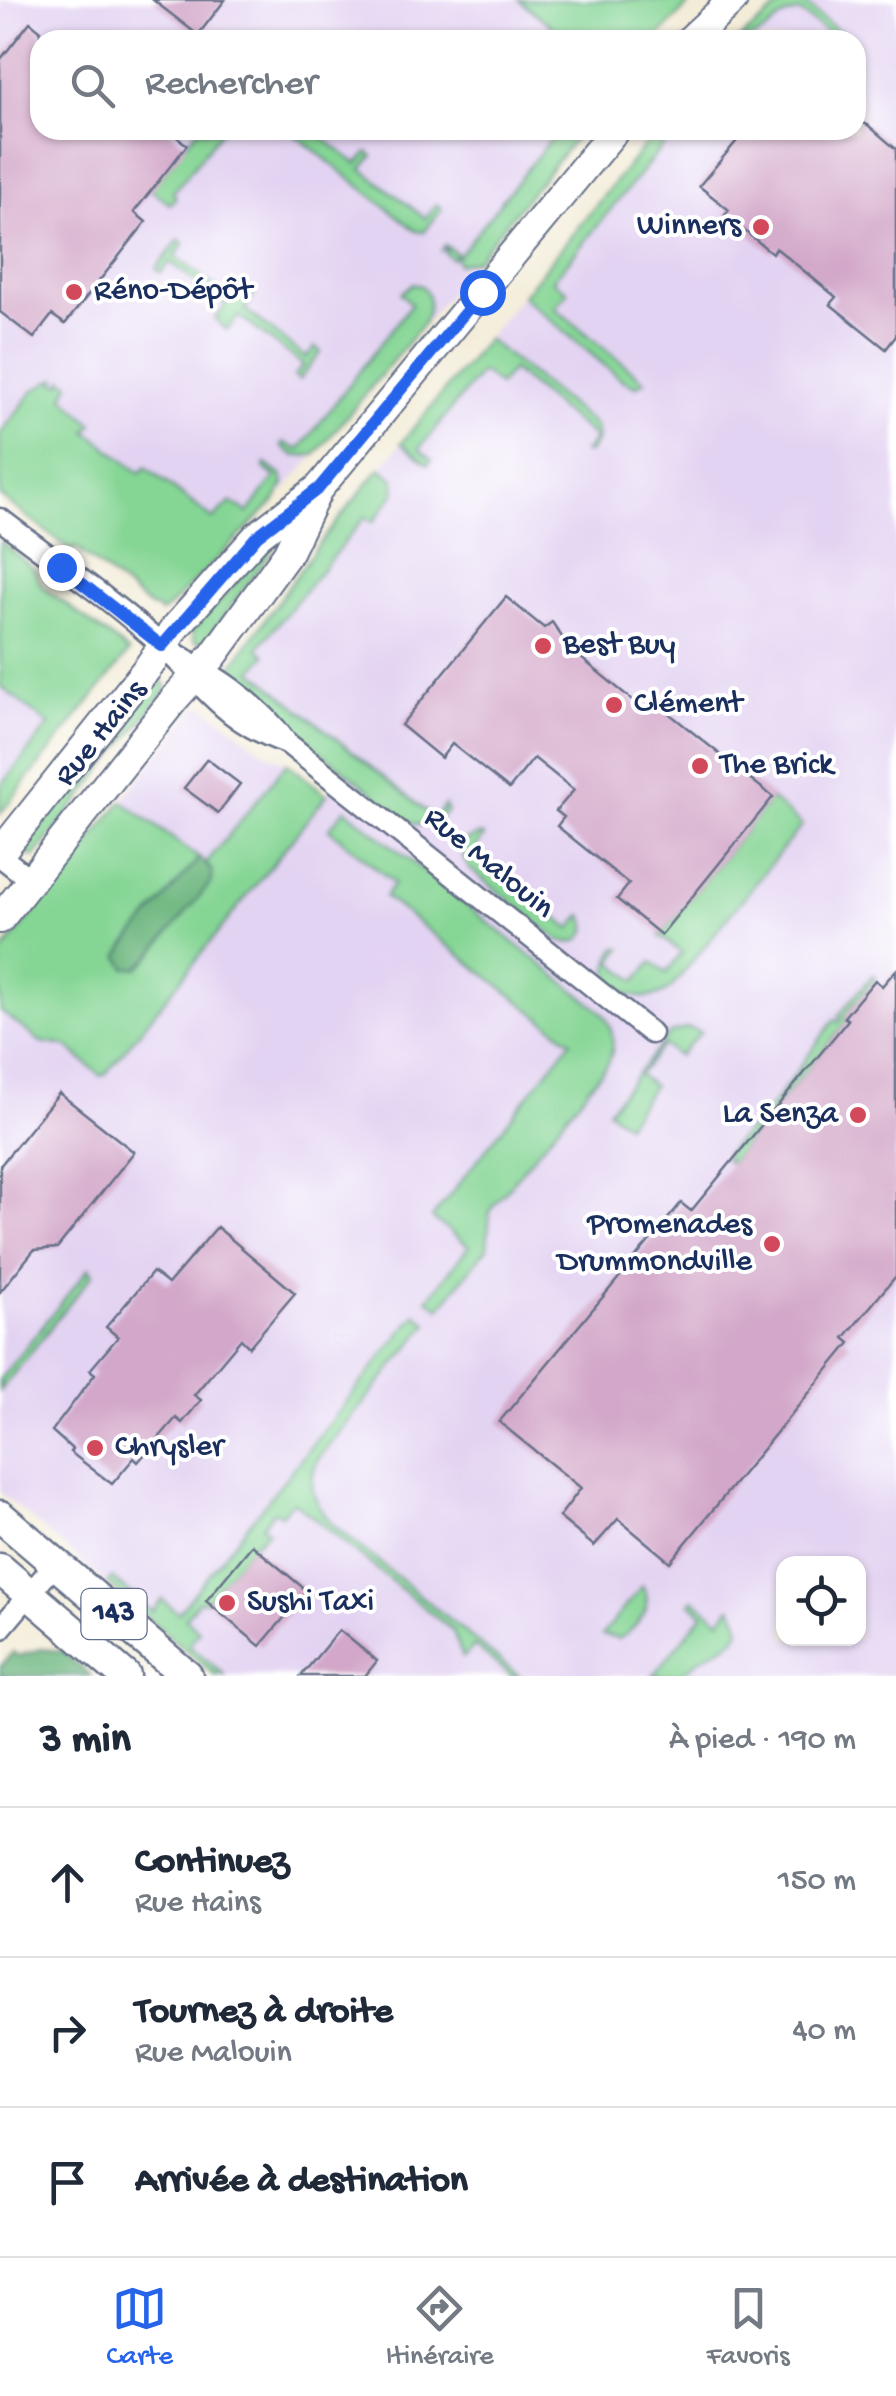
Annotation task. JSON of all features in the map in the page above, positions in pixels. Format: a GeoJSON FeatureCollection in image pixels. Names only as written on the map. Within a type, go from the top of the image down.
{"type":"FeatureCollection","features":[{"type":"Feature","properties":{"kind":"main road","name":"143"},"geometry":{"type":"LineString","coordinates":[[0,1516],[187,1676]]}},
{"type":"Feature","properties":{"kind":"main road","name":"143"},"geometry":{"type":"LineString","coordinates":[[0,1570],[125,1676]]}},
{"type":"Feature","properties":{"kind":"street"},"geometry":{"type":"LineString","coordinates":[[701,30],[733,0]]}},
{"type":"Feature","properties":{"kind":"street","name":"Rue Hains"},"geometry":{"type":"LineString","coordinates":[[0,854],[162,646],[257,536],[319,488],[607,140]]}},
{"type":"Feature","properties":{"kind":"street","name":"Rue Hains"},"geometry":{"type":"LineString","coordinates":[[0,919],[197,674],[287,554],[319,488]]}},
{"type":"Feature","properties":{"kind":"street","name":"Rue Malouin"},"geometry":{"type":"LineString","coordinates":[[0,519],[197,674],[255,732],[287,743],[651,1033]]}},
{"type":"Feature","properties":{"kind":"street"},"geometry":{"type":"LineString","coordinates":[[0,854],[30,880]]}},
{"type":"Feature","properties":{"kind":"street"},"geometry":{"type":"LineString","coordinates":[[0,1630],[55,1564]]}},
{"type":"Feature","properties":{"kind":"shaded area"},"geometry":{"type":"Polygon","coordinates":[[[0,0],[534,0],[572,30],[30,30],[30,140],[574,140],[356,408],[275,501],[231,543],[34,391],[0,434],[0,0]]]}},
{"type":"Feature","properties":{"kind":"shaded area"},"geometry":{"type":"Polygon","coordinates":[[[787,0],[896,0],[896,1676],[216,1676],[0,1492],[0,1011],[41,1042],[66,1046],[101,1076],[344,770],[298,734],[288,718],[231,676],[231,664],[315,549],[649,140],[866,140],[866,30],[750,30],[787,0]]]}},
{"type":"Feature","properties":{"kind":"shaded area"},"geometry":{"type":"Polygon","coordinates":[[[0,686],[62,735],[0,814],[0,686]]]}},
{"type":"Feature","properties":{"kind":"shaded area"},"geometry":{"type":"Polygon","coordinates":[[[204,706],[263,751],[287,763],[206,863],[122,801],[196,707],[204,706]]]}},
{"type":"Feature","properties":{"kind":"green space"},"geometry":{"type":"Polygon","coordinates":[[[519,0],[693,0],[664,30],[556,30],[519,0]]]}},
{"type":"Feature","properties":{"kind":"green space"},"geometry":{"type":"Polygon","coordinates":[[[788,0],[800,0],[838,30],[824,30],[799,12],[782,18],[767,30],[750,30],[788,0]]]}},
{"type":"Feature","properties":{"kind":"green space"},"geometry":{"type":"Polygon","coordinates":[[[189,140],[214,140],[173,193],[176,197],[170,204],[151,190],[189,140]]]}},
{"type":"Feature","properties":{"kind":"green space"},"geometry":{"type":"Polygon","coordinates":[[[302,140],[326,140],[357,164],[368,152],[373,156],[362,169],[425,218],[437,204],[442,209],[424,232],[416,231],[302,140]]]}},
{"type":"Feature","properties":{"kind":"green space"},"geometry":{"type":"Polygon","coordinates":[[[550,140],[574,140],[476,260],[458,264],[455,255],[452,259],[445,253],[447,248],[442,250],[445,245],[459,255],[550,140]]]}},
{"type":"Feature","properties":{"kind":"green space"},"geometry":{"type":"Polygon","coordinates":[[[649,140],[668,140],[553,280],[568,292],[555,308],[645,381],[636,386],[622,380],[522,296],[649,140]]]}},
{"type":"Feature","properties":{"kind":"green space"},"geometry":{"type":"Polygon","coordinates":[[[179,240],[184,244],[175,256],[231,299],[241,285],[254,295],[245,309],[306,358],[315,347],[321,352],[299,380],[294,376],[303,365],[239,316],[227,330],[215,319],[226,305],[170,262],[161,273],[156,269],[179,240]]]}},
{"type":"Feature","properties":{"kind":"green space"},"geometry":{"type":"Polygon","coordinates":[[[413,283],[427,294],[423,324],[315,455],[295,456],[282,446],[283,442],[299,450],[411,304],[401,293],[413,283]]]}},
{"type":"Feature","properties":{"kind":"green space"},"geometry":{"type":"Polygon","coordinates":[[[487,339],[592,423],[597,438],[588,453],[584,452],[595,438],[512,370],[499,385],[481,372],[419,449],[432,460],[428,464],[401,443],[487,339]]]}},
{"type":"Feature","properties":{"kind":"green space"},"geometry":{"type":"Polygon","coordinates":[[[56,378],[56,383],[61,384],[63,379],[70,384],[64,397],[93,424],[87,431],[140,473],[146,467],[213,519],[231,502],[248,513],[275,477],[264,468],[266,464],[281,475],[284,484],[275,501],[165,611],[160,613],[150,607],[75,547],[72,551],[0,496],[0,434],[34,390],[56,378]]]}},
{"type":"Feature","properties":{"kind":"green space"},"geometry":{"type":"Polygon","coordinates":[[[380,468],[394,479],[395,493],[373,522],[365,517],[258,648],[266,655],[253,671],[434,818],[445,805],[447,811],[426,825],[410,822],[298,734],[288,718],[228,672],[315,549],[380,468]]]}},
{"type":"Feature","properties":{"kind":"green space"},"geometry":{"type":"Polygon","coordinates":[[[0,541],[35,570],[42,586],[129,652],[0,814],[0,787],[49,725],[0,686],[0,541]]]}},
{"type":"Feature","properties":{"kind":"green space"},"geometry":{"type":"Polygon","coordinates":[[[273,542],[274,548],[205,641],[197,643],[192,631],[273,542]]]}},
{"type":"Feature","properties":{"kind":"green space"},"geometry":{"type":"Polygon","coordinates":[[[158,678],[166,690],[35,856],[26,855],[23,843],[158,678]]]}},
{"type":"Feature","properties":{"kind":"green space"},"geometry":{"type":"Polygon","coordinates":[[[287,763],[327,795],[105,1075],[101,1076],[66,1046],[41,1042],[0,1011],[0,955],[122,801],[199,858],[125,946],[120,957],[126,967],[212,871],[206,863],[287,763]]]}},
{"type":"Feature","properties":{"kind":"green space"},"geometry":{"type":"Polygon","coordinates":[[[771,799],[802,825],[671,988],[646,997],[622,991],[609,974],[610,962],[616,948],[622,948],[612,962],[636,981],[652,962],[666,973],[682,953],[660,936],[771,799]]]}},
{"type":"Feature","properties":{"kind":"green space"},"geometry":{"type":"Polygon","coordinates":[[[345,809],[602,1012],[613,1038],[607,1065],[495,1204],[490,1212],[487,1248],[440,1308],[428,1299],[469,1246],[432,1218],[571,1041],[385,897],[394,883],[329,829],[345,809]]]}},
{"type":"Feature","properties":{"kind":"green space"},"geometry":{"type":"Polygon","coordinates":[[[484,836],[474,851],[571,928],[583,915],[587,927],[581,939],[560,941],[470,869],[463,856],[464,844],[484,836]]]}},
{"type":"Feature","properties":{"kind":"green space"},"geometry":{"type":"Polygon","coordinates":[[[199,858],[212,871],[212,881],[149,958],[138,968],[126,968],[119,956],[125,946],[199,858]]]}},
{"type":"Feature","properties":{"kind":"green space"},"geometry":{"type":"Polygon","coordinates":[[[873,975],[875,980],[844,1017],[848,1020],[730,1163],[725,1159],[726,1153],[775,1101],[834,1020],[839,1022],[838,1016],[873,975]]]}},
{"type":"Feature","properties":{"kind":"green space"},"geometry":{"type":"Polygon","coordinates":[[[688,1028],[701,1032],[678,1056],[663,1045],[639,1075],[653,1086],[626,1124],[608,1110],[670,1033],[688,1028]]]}},
{"type":"Feature","properties":{"kind":"green space"},"geometry":{"type":"Polygon","coordinates":[[[89,1268],[93,1274],[0,1391],[0,1379],[89,1268]]]}},
{"type":"Feature","properties":{"kind":"green space"},"geometry":{"type":"Polygon","coordinates":[[[416,1314],[428,1324],[318,1459],[312,1486],[332,1524],[519,1676],[511,1676],[474,1646],[463,1658],[453,1631],[293,1501],[281,1515],[274,1511],[262,1526],[268,1531],[206,1601],[199,1601],[185,1618],[199,1631],[189,1645],[226,1676],[216,1676],[107,1583],[112,1578],[152,1612],[162,1599],[178,1613],[416,1314]]]}},
{"type":"Feature","properties":{"kind":"green space"},"geometry":{"type":"Polygon","coordinates":[[[642,1586],[647,1601],[643,1616],[619,1639],[602,1635],[642,1586]]]}},
{"type":"Feature","properties":{"kind":"green space"},"geometry":{"type":"Polygon","coordinates":[[[693,1599],[720,1620],[731,1607],[738,1618],[738,1633],[680,1675],[653,1676],[703,1614],[690,1603],[693,1599]]]}},
{"type":"Feature","properties":{"kind":"green space"},"geometry":{"type":"Polygon","coordinates":[[[41,1649],[62,1651],[91,1676],[0,1676],[0,1667],[13,1652],[18,1656],[41,1649]]]}},
{"type":"Feature","properties":{"kind":"building"},"geometry":{"type":"Polygon","coordinates":[[[153,0],[225,0],[202,30],[192,30],[153,0]]]}},
{"type":"Feature","properties":{"kind":"building"},"geometry":{"type":"Polygon","coordinates":[[[30,22],[40,30],[30,30],[30,140],[181,140],[187,145],[134,212],[146,222],[65,324],[52,315],[34,338],[0,312],[0,60],[30,22]]]}},
{"type":"Feature","properties":{"kind":"building"},"geometry":{"type":"Polygon","coordinates":[[[866,124],[896,149],[896,336],[886,349],[830,304],[836,297],[776,248],[772,253],[725,215],[729,210],[699,186],[738,140],[866,140],[866,124]]]}},
{"type":"Feature","properties":{"kind":"building"},"geometry":{"type":"Polygon","coordinates":[[[506,597],[544,628],[552,622],[570,649],[647,712],[655,702],[773,797],[661,935],[617,899],[629,884],[557,826],[564,817],[556,811],[574,790],[534,758],[509,789],[452,744],[441,758],[401,725],[506,597]]]}},
{"type":"Feature","properties":{"kind":"building"},"geometry":{"type":"Polygon","coordinates":[[[207,759],[240,784],[218,813],[184,788],[207,759]]]}},
{"type":"Feature","properties":{"kind":"building","name":"Promenades Drummondville"},"geometry":{"type":"Polygon","coordinates":[[[896,970],[896,1276],[844,1338],[850,1343],[670,1562],[618,1519],[594,1546],[559,1517],[581,1488],[499,1422],[681,1203],[691,1211],[848,1020],[844,1017],[875,980],[882,986],[896,970]]]}},
{"type":"Feature","properties":{"kind":"building"},"geometry":{"type":"Polygon","coordinates":[[[59,1093],[134,1152],[57,1248],[34,1250],[0,1292],[0,1166],[59,1093]]]}},
{"type":"Feature","properties":{"kind":"building"},"geometry":{"type":"Polygon","coordinates":[[[217,1227],[295,1293],[249,1347],[241,1339],[194,1395],[201,1400],[182,1423],[176,1418],[138,1462],[134,1458],[112,1484],[70,1452],[72,1449],[52,1431],[95,1374],[90,1370],[118,1337],[106,1327],[153,1272],[168,1284],[217,1227]]]}},
{"type":"Feature","properties":{"kind":"building"},"geometry":{"type":"Polygon","coordinates":[[[252,1545],[307,1591],[260,1646],[206,1601],[252,1545]]]}},
{"type":"Feature","properties":{"kind":"building"},"geometry":{"type":"Polygon","coordinates":[[[339,1630],[377,1661],[365,1676],[301,1676],[339,1630]]]}},
{"type":"Feature","properties":{"kind":"place","name":"Winners"},"geometry":{"type":"Point","coordinates":[761,227]}},
{"type":"Feature","properties":{"kind":"place","name":"Réno-Dépôt"},"geometry":{"type":"Point","coordinates":[74,292]}},
{"type":"Feature","properties":{"kind":"place","name":"Best Buy"},"geometry":{"type":"Point","coordinates":[543,646]}},
{"type":"Feature","properties":{"kind":"place","name":"Clément"},"geometry":{"type":"Point","coordinates":[614,705]}},
{"type":"Feature","properties":{"kind":"place","name":"The Brick"},"geometry":{"type":"Point","coordinates":[700,766]}},
{"type":"Feature","properties":{"kind":"place","name":"La Senza"},"geometry":{"type":"Point","coordinates":[858,1115]}},
{"type":"Feature","properties":{"kind":"place","name":"Promenades Drummondville"},"geometry":{"type":"Point","coordinates":[772,1244]}},
{"type":"Feature","properties":{"kind":"place","name":"Chrysler"},"geometry":{"type":"Point","coordinates":[95,1448]}},
{"type":"Feature","properties":{"kind":"place","name":"Sushi Taxi"},"geometry":{"type":"Point","coordinates":[227,1603]}},
{"type":"Feature","properties":{"kind":"route"},"geometry":{"type":"LineString","coordinates":[[61,567],[162,646],[257,536],[319,488],[482,292]]}}]}
